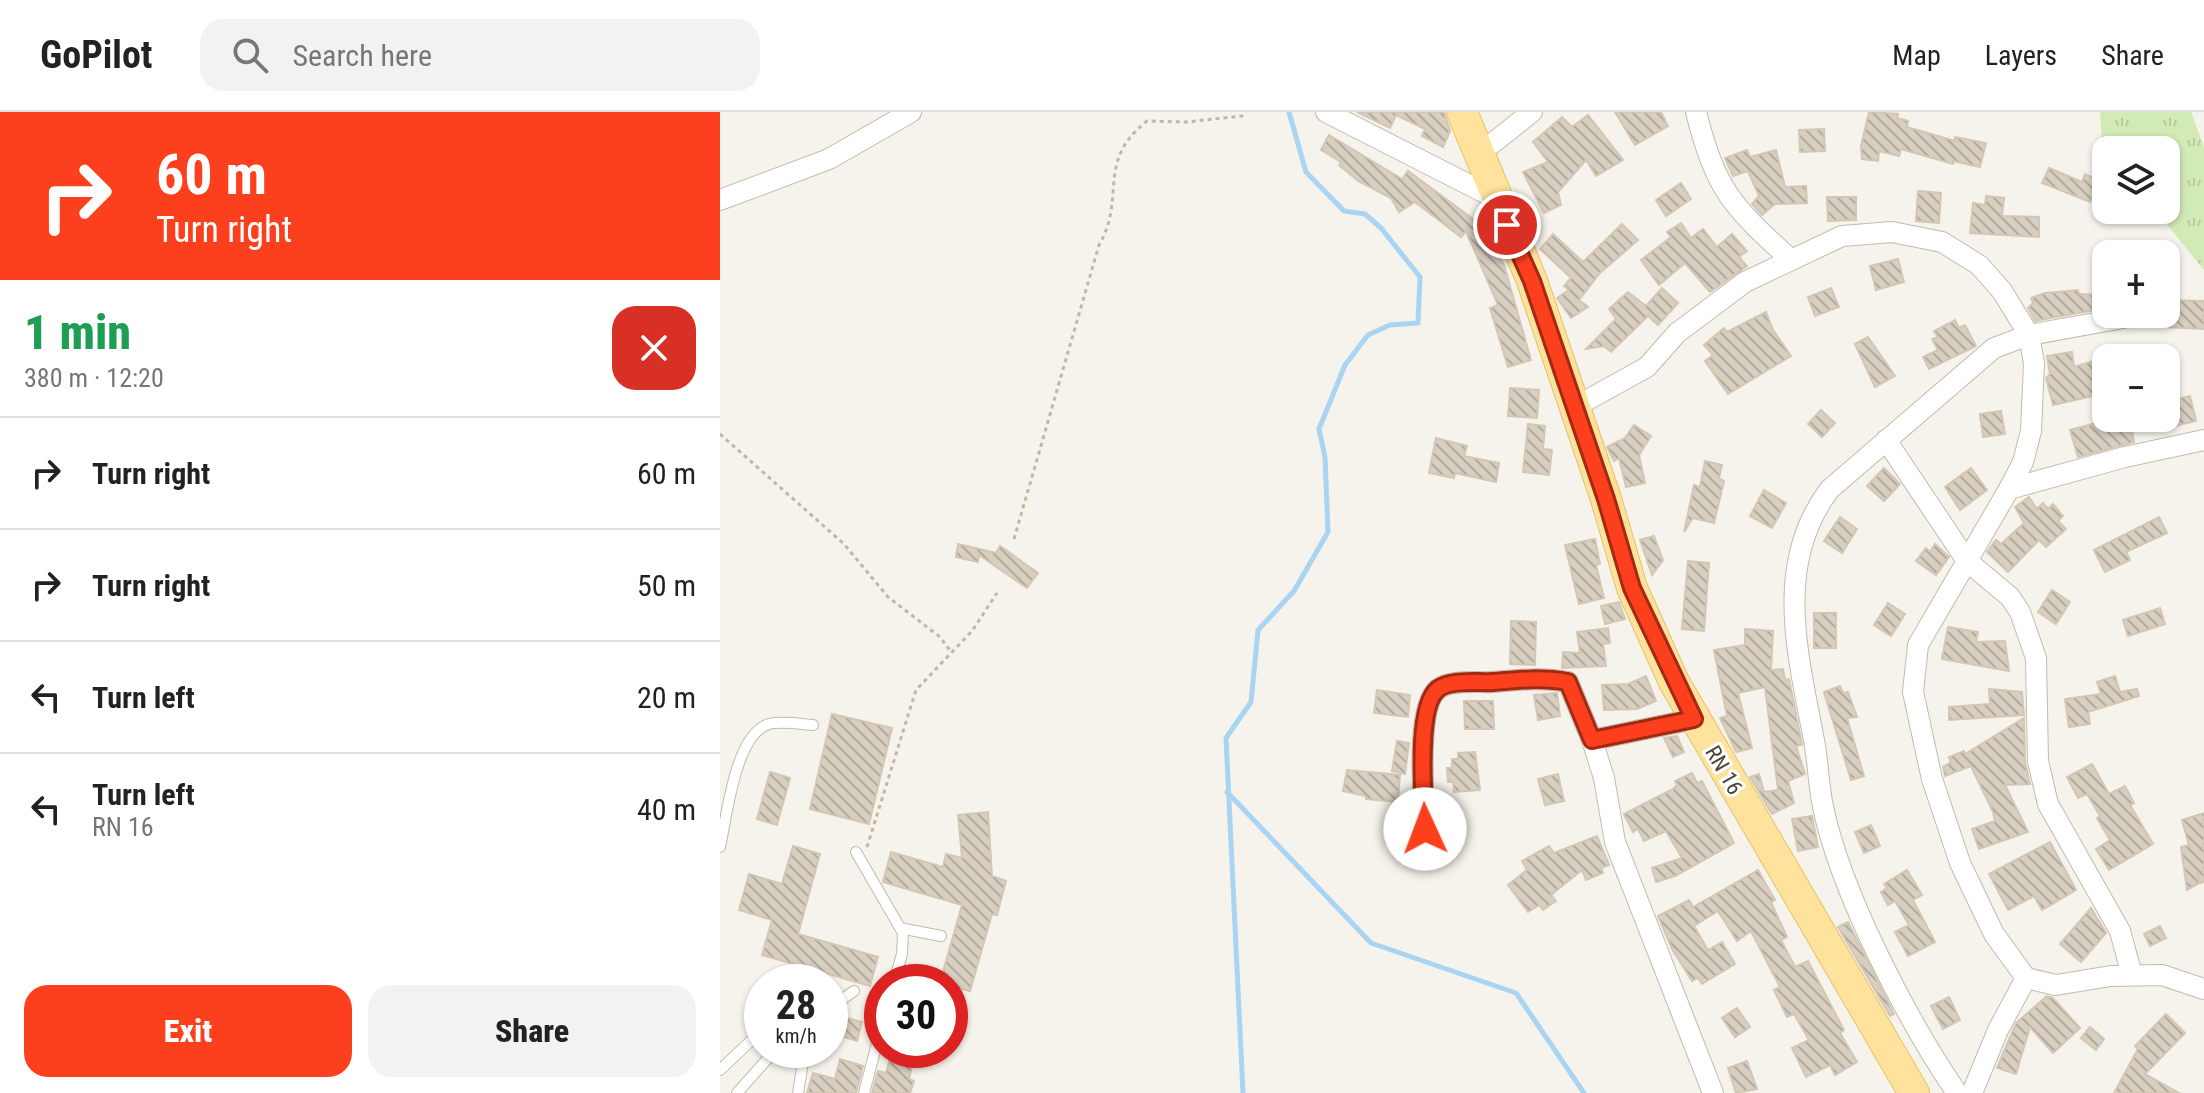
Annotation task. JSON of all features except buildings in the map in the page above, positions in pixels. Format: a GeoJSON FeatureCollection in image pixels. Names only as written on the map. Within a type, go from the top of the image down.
{"type":"FeatureCollection","features":[{"type":"Feature","properties":{"kind":"main road","name":"RN 16"},"geometry":{"type":"LineString","coordinates":[[1462,112],[1495,198],[1532,281],[1606,499],[1632,588],[1694,719],[1914,1093]]}},
{"type":"Feature","properties":{"kind":"street"},"geometry":{"type":"LineString","coordinates":[[720,200],[829,159],[911,112]]}},
{"type":"Feature","properties":{"kind":"street"},"geometry":{"type":"LineString","coordinates":[[1326,112],[1495,198]]}},
{"type":"Feature","properties":{"kind":"street"},"geometry":{"type":"LineString","coordinates":[[1479,154],[1532,112]]}},
{"type":"Feature","properties":{"kind":"street"},"geometry":{"type":"LineString","coordinates":[[1696,112],[1708,160],[1724,192],[1791,260]]}},
{"type":"Feature","properties":{"kind":"street"},"geometry":{"type":"LineString","coordinates":[[1573,408],[1640,372],[1662,353],[1677,333],[1722,298],[1842,236],[1892,232],[1942,242],[1979,265],[2002,291],[2029,335],[2034,363],[2031,431],[2023,462],[2009,489],[1918,645],[1913,692],[1932,779],[1960,863],[1994,934],[2026,978],[2056,985],[2132,975],[2162,975],[2204,989]]}},
{"type":"Feature","properties":{"kind":"street"},"geometry":{"type":"LineString","coordinates":[[1957,1093],[1937,1063],[1886,966],[1836,854],[1823,806],[1795,637],[1794,587],[1800,545],[1814,510],[1830,489],[1994,348],[2029,335],[2092,324]]}},
{"type":"Feature","properties":{"kind":"street"},"geometry":{"type":"LineString","coordinates":[[1886,440],[1967,561],[2010,597],[2020,612],[2036,658],[2038,761],[2048,804],[2120,931],[2132,975]]}},
{"type":"Feature","properties":{"kind":"street"},"geometry":{"type":"LineString","coordinates":[[2009,489],[2204,440]]}},
{"type":"Feature","properties":{"kind":"street"},"geometry":{"type":"LineString","coordinates":[[1425,829],[1423,768],[1427,715],[1437,689],[1448,684],[1550,678],[1568,682],[1592,740],[1610,807],[1615,842],[1713,1093]]}},
{"type":"Feature","properties":{"kind":"street"},"geometry":{"type":"LineString","coordinates":[[1592,740],[1694,719]]}},
{"type":"Feature","properties":{"kind":"street"},"geometry":{"type":"LineString","coordinates":[[1972,1093],[1998,1030],[2026,978]]}},
{"type":"Feature","properties":{"kind":"lane"},"geometry":{"type":"LineString","coordinates":[[720,847],[738,761],[753,734],[770,724],[813,725]]}},
{"type":"Feature","properties":{"kind":"lane"},"geometry":{"type":"LineString","coordinates":[[856,852],[900,928],[902,954],[899,964]]}},
{"type":"Feature","properties":{"kind":"lane"},"geometry":{"type":"LineString","coordinates":[[900,928],[941,936]]}},
{"type":"Feature","properties":{"kind":"lane"},"geometry":{"type":"LineString","coordinates":[[848,995],[854,991]]}},
{"type":"Feature","properties":{"kind":"lane"},"geometry":{"type":"LineString","coordinates":[[720,1070],[744,1047]]}},
{"type":"Feature","properties":{"kind":"lane"},"geometry":{"type":"LineString","coordinates":[[737,1093],[754,1068]]}},
{"type":"Feature","properties":{"kind":"lane"},"geometry":{"type":"LineString","coordinates":[[798,1093],[804,1068]]}},
{"type":"Feature","properties":{"kind":"lane"},"geometry":{"type":"LineString","coordinates":[[864,1093],[871,1068]]}},
{"type":"Feature","properties":{"kind":"path"},"geometry":{"type":"LineString","coordinates":[[1014,539],[1099,245],[1110,226],[1114,164],[1128,136],[1147,121],[1186,122],[1242,116],[1246,112]]}},
{"type":"Feature","properties":{"kind":"path"},"geometry":{"type":"LineString","coordinates":[[720,434],[844,544],[888,597],[940,637],[951,652]]}},
{"type":"Feature","properties":{"kind":"path"},"geometry":{"type":"LineString","coordinates":[[862,862],[916,690],[972,631],[997,593]]}},
{"type":"Feature","properties":{"kind":"green space"},"geometry":{"type":"Polygon","coordinates":[[[2100,112],[2191,112],[2204,147],[2204,270],[2166,224],[2180,224],[2180,136],[2102,136],[2100,112]]]}},
{"type":"Feature","properties":{"kind":"waterway"},"geometry":{"type":"LineString","coordinates":[[1243,1093],[1226,738],[1251,702],[1258,630],[1294,591],[1328,532],[1325,457],[1319,429],[1345,365],[1368,335],[1390,325],[1418,323],[1420,277],[1381,228],[1365,214],[1344,211],[1306,172],[1289,112]]}},
{"type":"Feature","properties":{"kind":"waterway"},"geometry":{"type":"LineString","coordinates":[[1227,792],[1371,943],[1516,993],[1584,1093]]}},
{"type":"Feature","properties":{"kind":"route"},"geometry":{"type":"LineString","coordinates":[[1425,829],[1423,768],[1427,715],[1437,689],[1448,684],[1550,678],[1568,682],[1592,740],[1694,719],[1632,588],[1606,499],[1532,281],[1507,225]]}}]}
